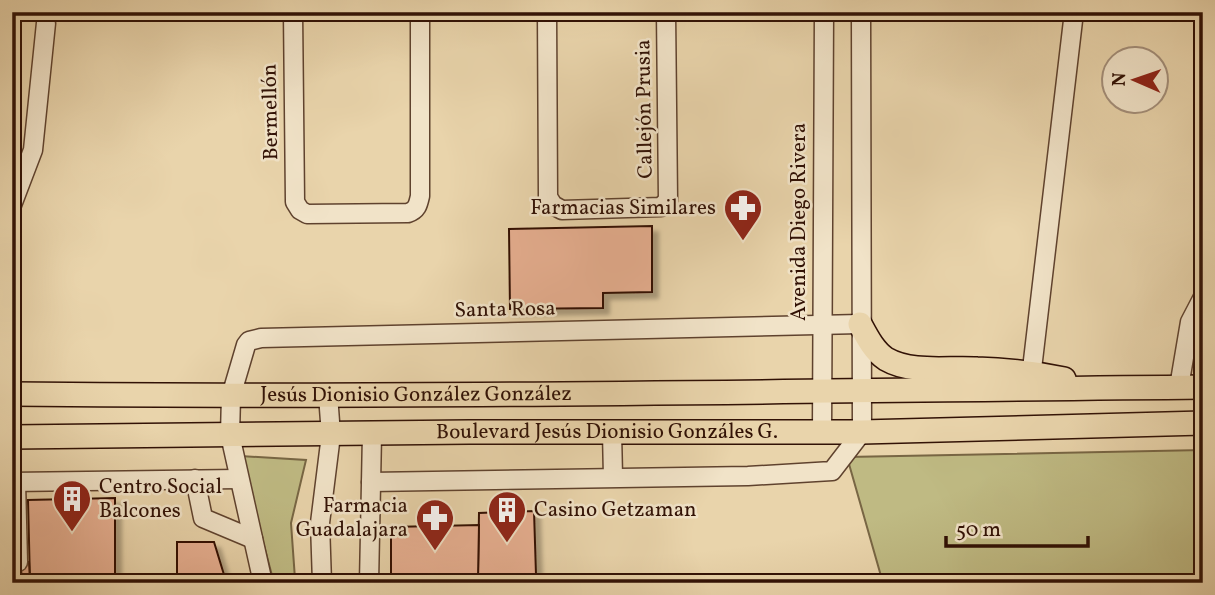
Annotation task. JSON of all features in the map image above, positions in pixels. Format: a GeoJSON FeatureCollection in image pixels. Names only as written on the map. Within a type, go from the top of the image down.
{"type":"FeatureCollection","features":[{"type":"Feature","properties":{"kind":"main road"},"geometry":{"type":"LineString","coordinates":[[860,324],[872,345],[884,358],[906,367],[978,369],[1031,381],[1105,388],[1203,387]]}},
{"type":"Feature","properties":{"kind":"main road"},"geometry":{"type":"LineString","coordinates":[[822,393],[1031,381]]}},
{"type":"Feature","properties":{"kind":"main road","name":"Jesús Dionisio González González"},"geometry":{"type":"LineString","coordinates":[[12,394],[231,396],[822,393]]}},
{"type":"Feature","properties":{"kind":"main road","name":"Boulevard Jesús Dionisio Gonzáles G."},"geometry":{"type":"LineString","coordinates":[[12,437],[822,433],[1203,424]]}},
{"type":"Feature","properties":{"kind":"street","name":"Bermellón"},"geometry":{"type":"LineString","coordinates":[[293,12],[295,202],[300,210],[307,214],[414,211],[420,196],[420,12]]}},
{"type":"Feature","properties":{"kind":"street","name":"Callejón Prusia"},"geometry":{"type":"LineString","coordinates":[[547,12],[548,197],[552,205],[562,210],[665,205],[669,191],[666,12]]}},
{"type":"Feature","properties":{"kind":"street","name":"Avenida Diego Rivera"},"geometry":{"type":"LineString","coordinates":[[822,433],[824,12]]}},
{"type":"Feature","properties":{"kind":"street"},"geometry":{"type":"LineString","coordinates":[[371,482],[748,476],[832,471],[862,432],[861,12]]}},
{"type":"Feature","properties":{"kind":"street"},"geometry":{"type":"LineString","coordinates":[[1031,381],[1074,12]]}},
{"type":"Feature","properties":{"kind":"street"},"geometry":{"type":"LineString","coordinates":[[12,205],[33,150],[46,23]]}},
{"type":"Feature","properties":{"kind":"street"},"geometry":{"type":"LineString","coordinates":[[1179,387],[1190,322],[1203,296]]}},
{"type":"Feature","properties":{"kind":"street","name":"Santa Rosa"},"geometry":{"type":"LineString","coordinates":[[263,583],[230,435],[231,396],[249,341],[261,338],[860,324]]}},
{"type":"Feature","properties":{"kind":"street"},"geometry":{"type":"LineString","coordinates":[[322,583],[320,523],[331,435],[328,395]]}},
{"type":"Feature","properties":{"kind":"street"},"geometry":{"type":"LineString","coordinates":[[612,432],[613,477]]}},
{"type":"Feature","properties":{"kind":"street"},"geometry":{"type":"LineString","coordinates":[[369,583],[372,434]]}},
{"type":"Feature","properties":{"kind":"street"},"geometry":{"type":"LineString","coordinates":[[195,479],[203,518],[253,539]]}},
{"type":"Feature","properties":{"kind":"street"},"geometry":{"type":"LineString","coordinates":[[18,562],[14,482],[238,479]]}},
{"type":"Feature","properties":{"kind":"shaded area"},"geometry":{"type":"Polygon","coordinates":[[[1203,450],[1203,583],[883,583],[847,457],[1203,450]]]}},
{"type":"Feature","properties":{"kind":"shaded area"},"geometry":{"type":"Polygon","coordinates":[[[240,456],[306,460],[291,523],[295,579],[274,583],[240,456]]]}},
{"type":"Feature","properties":{"kind":"building"},"geometry":{"type":"Polygon","coordinates":[[[652,226],[652,292],[603,293],[603,308],[510,309],[509,229],[652,226]]]}},
{"type":"Feature","properties":{"kind":"building","name":"Centro Social Balcones"},"geometry":{"type":"Polygon","coordinates":[[[115,498],[115,581],[30,581],[28,500],[115,498]]]}},
{"type":"Feature","properties":{"kind":"building","name":"Casino Getzaman"},"geometry":{"type":"Polygon","coordinates":[[[534,511],[536,575],[478,577],[479,513],[534,511]]]}},
{"type":"Feature","properties":{"kind":"building","name":"Farmacia Guadalajara"},"geometry":{"type":"Polygon","coordinates":[[[479,525],[478,577],[391,577],[391,527],[479,525]]]}},
{"type":"Feature","properties":{"kind":"building"},"geometry":{"type":"Polygon","coordinates":[[[177,542],[214,542],[225,578],[177,578],[177,542]]]}},
{"type":"Feature","properties":{"kind":"building"},"geometry":{"type":"Polygon","coordinates":[[[12,561],[29,562],[30,581],[12,582],[12,561]]]}},
{"type":"Feature","properties":{"kind":"place","name":"Farmacias Similares"},"geometry":{"type":"Point","coordinates":[743,242]}},
{"type":"Feature","properties":{"kind":"place","name":"Centro Social Balcones"},"geometry":{"type":"Point","coordinates":[72,533]}},
{"type":"Feature","properties":{"kind":"place","name":"Casino Getzaman"},"geometry":{"type":"Point","coordinates":[507,544]}},
{"type":"Feature","properties":{"kind":"place","name":"Farmacia Guadalajara"},"geometry":{"type":"Point","coordinates":[435,552]}}]}
